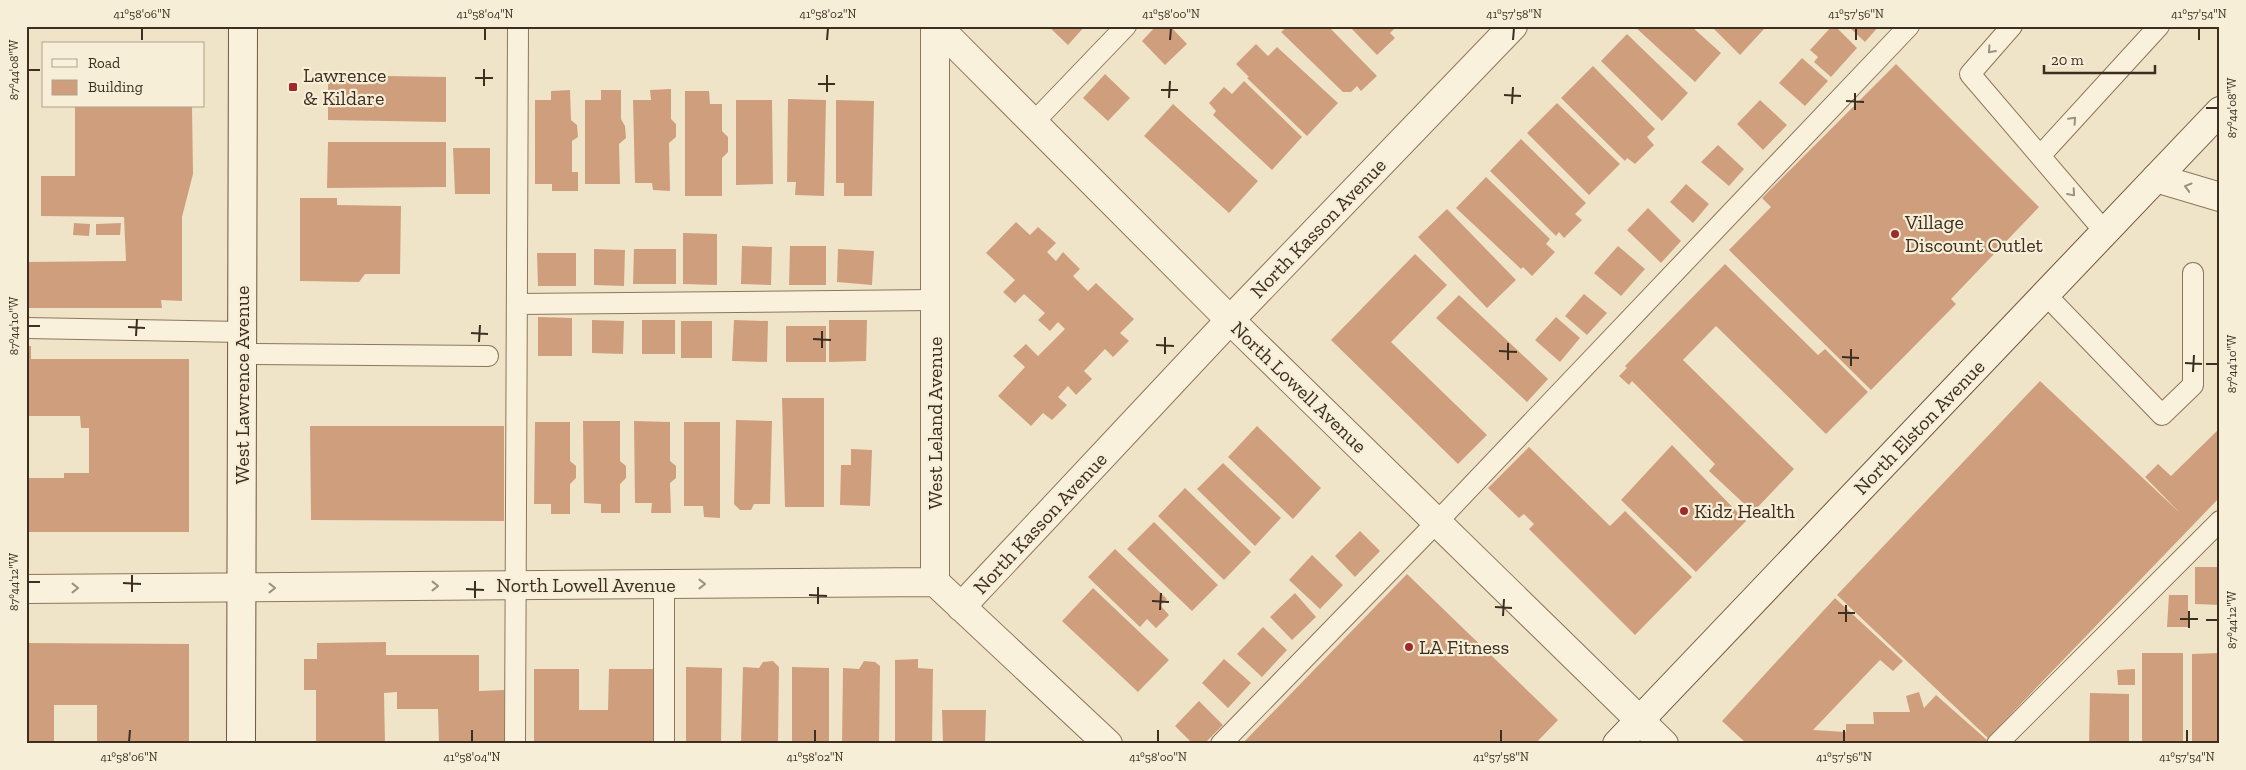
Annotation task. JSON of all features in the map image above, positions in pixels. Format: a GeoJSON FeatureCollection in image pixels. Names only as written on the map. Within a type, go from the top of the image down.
{"type":"FeatureCollection","features":[{"type":"Feature","properties":{"kind":"street","name":"West Lawrence Avenue"},"geometry":{"type":"LineString","coordinates":[[241,744],[243,26]]}},
{"type":"Feature","properties":{"kind":"street","name":"North Lowell Avenue"},"geometry":{"type":"LineString","coordinates":[[936,26],[1230,320],[1438,521],[1664,744]]}},
{"type":"Feature","properties":{"kind":"street","name":"West Leland Avenue"},"geometry":{"type":"LineString","coordinates":[[935,582],[936,26]]}},
{"type":"Feature","properties":{"kind":"street","name":"North Kasson Avenue"},"geometry":{"type":"LineString","coordinates":[[961,607],[1230,320],[1513,26]]}},
{"type":"Feature","properties":{"kind":"street","name":"North Elston Avenue"},"geometry":{"type":"LineString","coordinates":[[1617,744],[2220,111]]}},
{"type":"Feature","properties":{"kind":"street"},"geometry":{"type":"LineString","coordinates":[[2156,178],[2220,197]]}},
{"type":"Feature","properties":{"kind":"street","name":"North Lowell Avenue"},"geometry":{"type":"LineString","coordinates":[[26,589],[935,582]]}},
{"type":"Feature","properties":{"kind":"street"},"geometry":{"type":"LineString","coordinates":[[935,582],[1108,744]]}},
{"type":"Feature","properties":{"kind":"lane"},"geometry":{"type":"LineString","coordinates":[[515,744],[518,26]]}},
{"type":"Feature","properties":{"kind":"lane"},"geometry":{"type":"LineString","coordinates":[[1033,123],[1126,26]]}},
{"type":"Feature","properties":{"kind":"lane"},"geometry":{"type":"LineString","coordinates":[[1221,744],[1438,521],[1909,26]]}},
{"type":"Feature","properties":{"kind":"lane"},"geometry":{"type":"LineString","coordinates":[[2012,26],[1970,74],[2105,232]]}},
{"type":"Feature","properties":{"kind":"lane"},"geometry":{"type":"LineString","coordinates":[[2040,156],[2160,26]]}},
{"type":"Feature","properties":{"kind":"lane"},"geometry":{"type":"LineString","coordinates":[[2045,294],[2162,415],[2193,385],[2193,273]]}},
{"type":"Feature","properties":{"kind":"lane"},"geometry":{"type":"LineString","coordinates":[[517,304],[935,300]]}},
{"type":"Feature","properties":{"kind":"lane"},"geometry":{"type":"LineString","coordinates":[[26,328],[242,343],[488,356]]}},
{"type":"Feature","properties":{"kind":"lane"},"geometry":{"type":"LineString","coordinates":[[1997,744],[2220,521]]}},
{"type":"Feature","properties":{"kind":"lane"},"geometry":{"type":"LineString","coordinates":[[664,585],[664,744]]}},
{"type":"Feature","properties":{"kind":"building"},"geometry":{"type":"Polygon","coordinates":[[[1048,26],[1085,26],[1068,45],[1048,26]]]}},
{"type":"Feature","properties":{"kind":"building"},"geometry":{"type":"Polygon","coordinates":[[[1156,26],[1170,26],[1187,44],[1165,65],[1142,41],[1156,26]]]}},
{"type":"Feature","properties":{"kind":"building"},"geometry":{"type":"Polygon","coordinates":[[[1288,26],[1328,26],[1377,76],[1361,91],[1357,86],[1351,92],[1343,92],[1281,32],[1288,26]]]}},
{"type":"Feature","properties":{"kind":"building"},"geometry":{"type":"Polygon","coordinates":[[[1349,26],[1397,26],[1390,33],[1395,38],[1377,55],[1349,26]]]}},
{"type":"Feature","properties":{"kind":"building"},"geometry":{"type":"Polygon","coordinates":[[[1634,26],[1691,26],[1721,53],[1695,82],[1634,26]]]}},
{"type":"Feature","properties":{"kind":"building"},"geometry":{"type":"Polygon","coordinates":[[[1711,26],[1761,26],[1764,29],[1740,55],[1711,26]]]}},
{"type":"Feature","properties":{"kind":"building"},"geometry":{"type":"Polygon","coordinates":[[[1832,26],[1835,26],[1857,48],[1831,77],[1814,62],[1818,57],[1810,50],[1832,26]]]}},
{"type":"Feature","properties":{"kind":"building"},"geometry":{"type":"Polygon","coordinates":[[[1848,26],[1879,26],[1865,42],[1848,26]]]}},
{"type":"Feature","properties":{"kind":"building"},"geometry":{"type":"Polygon","coordinates":[[[1627,34],[1688,93],[1662,121],[1601,61],[1627,34]]]}},
{"type":"Feature","properties":{"kind":"building"},"geometry":{"type":"Polygon","coordinates":[[[1256,44],[1268,56],[1277,47],[1338,103],[1307,136],[1247,78],[1249,77],[1236,64],[1256,44]]]}},
{"type":"Feature","properties":{"kind":"building"},"geometry":{"type":"Polygon","coordinates":[[[1802,58],[1828,81],[1805,106],[1779,83],[1802,58]]]}},
{"type":"Feature","properties":{"kind":"building"},"geometry":{"type":"Polygon","coordinates":[[[1896,64],[2039,207],[1951,299],[1956,304],[1871,390],[1729,250],[1771,207],[1762,198],[1896,64]]]}},
{"type":"Feature","properties":{"kind":"building"},"geometry":{"type":"Polygon","coordinates":[[[1593,66],[1655,129],[1647,137],[1654,145],[1635,164],[1627,158],[1625,161],[1561,98],[1593,66]]]}},
{"type":"Feature","properties":{"kind":"building"},"geometry":{"type":"Polygon","coordinates":[[[1105,74],[1130,98],[1108,121],[1083,98],[1105,74]]]}},
{"type":"Feature","properties":{"kind":"building"},"geometry":{"type":"Polygon","coordinates":[[[328,75],[446,77],[446,122],[328,120],[328,75]]]}},
{"type":"Feature","properties":{"kind":"building"},"geometry":{"type":"Polygon","coordinates":[[[1244,81],[1302,137],[1272,170],[1213,115],[1216,111],[1209,103],[1224,87],[1232,94],[1244,81]]]}},
{"type":"Feature","properties":{"kind":"building"},"geometry":{"type":"Polygon","coordinates":[[[671,89],[671,119],[676,124],[676,137],[669,143],[670,191],[653,190],[652,183],[635,183],[633,100],[651,100],[650,90],[671,89]]]}},
{"type":"Feature","properties":{"kind":"building"},"geometry":{"type":"Polygon","coordinates":[[[570,90],[571,120],[577,125],[578,137],[572,141],[572,172],[578,172],[578,191],[552,191],[552,184],[535,184],[535,100],[551,100],[551,91],[570,90]]]}},
{"type":"Feature","properties":{"kind":"building"},"geometry":{"type":"Polygon","coordinates":[[[601,90],[621,90],[621,119],[625,126],[626,138],[619,144],[620,184],[585,184],[585,100],[601,100],[601,90]]]}},
{"type":"Feature","properties":{"kind":"building"},"geometry":{"type":"Polygon","coordinates":[[[685,91],[709,91],[710,104],[722,104],[722,131],[728,137],[728,152],[722,158],[722,196],[685,196],[685,91]]]}},
{"type":"Feature","properties":{"kind":"building"},"geometry":{"type":"Polygon","coordinates":[[[788,99],[826,100],[824,196],[795,195],[796,182],[787,182],[788,99]]]}},
{"type":"Feature","properties":{"kind":"building"},"geometry":{"type":"Polygon","coordinates":[[[736,100],[772,100],[773,184],[736,185],[736,100]]]}},
{"type":"Feature","properties":{"kind":"building"},"geometry":{"type":"Polygon","coordinates":[[[836,100],[874,101],[872,196],[844,196],[844,183],[836,183],[836,100]]]}},
{"type":"Feature","properties":{"kind":"building"},"geometry":{"type":"Polygon","coordinates":[[[1760,100],[1787,125],[1763,150],[1737,124],[1760,100]]]}},
{"type":"Feature","properties":{"kind":"building"},"geometry":{"type":"Polygon","coordinates":[[[1557,103],[1620,164],[1589,195],[1527,133],[1557,103]]]}},
{"type":"Feature","properties":{"kind":"building"},"geometry":{"type":"Polygon","coordinates":[[[1173,104],[1258,181],[1229,213],[1144,136],[1173,104]]]}},
{"type":"Feature","properties":{"kind":"building"},"geometry":{"type":"Polygon","coordinates":[[[75,108],[192,108],[193,174],[182,217],[182,301],[161,300],[162,308],[26,308],[26,262],[126,261],[124,217],[41,216],[41,176],[75,176],[75,108]]]}},
{"type":"Feature","properties":{"kind":"building"},"geometry":{"type":"Polygon","coordinates":[[[1521,139],[1586,203],[1575,214],[1582,220],[1564,238],[1559,232],[1556,236],[1490,171],[1521,139]]]}},
{"type":"Feature","properties":{"kind":"building"},"geometry":{"type":"Polygon","coordinates":[[[328,142],[446,142],[446,187],[327,188],[328,142]]]}},
{"type":"Feature","properties":{"kind":"building"},"geometry":{"type":"Polygon","coordinates":[[[1718,145],[1744,169],[1729,186],[1701,162],[1718,145]]]}},
{"type":"Feature","properties":{"kind":"building"},"geometry":{"type":"Polygon","coordinates":[[[453,148],[490,148],[490,194],[455,194],[453,148]]]}},
{"type":"Feature","properties":{"kind":"building"},"geometry":{"type":"Polygon","coordinates":[[[1486,177],[1550,239],[1546,244],[1555,252],[1532,276],[1523,267],[1521,269],[1456,208],[1486,177]]]}},
{"type":"Feature","properties":{"kind":"building"},"geometry":{"type":"Polygon","coordinates":[[[1686,184],[1709,204],[1693,223],[1670,202],[1686,184]]]}},
{"type":"Feature","properties":{"kind":"building"},"geometry":{"type":"Polygon","coordinates":[[[300,198],[337,198],[337,205],[401,206],[400,274],[365,274],[359,282],[300,281],[300,198]]]}},
{"type":"Feature","properties":{"kind":"building"},"geometry":{"type":"Polygon","coordinates":[[[1648,208],[1681,241],[1661,263],[1627,230],[1648,208]]]}},
{"type":"Feature","properties":{"kind":"building"},"geometry":{"type":"Polygon","coordinates":[[[1447,209],[1516,280],[1487,308],[1418,237],[1447,209]]]}},
{"type":"Feature","properties":{"kind":"building"},"geometry":{"type":"Polygon","coordinates":[[[1016,222],[1030,235],[1038,227],[1056,243],[1047,252],[1056,261],[1063,252],[1080,269],[1073,276],[1088,291],[1096,283],[1134,319],[1120,333],[1129,341],[1113,357],[1105,349],[1084,371],[1092,379],[1076,395],[1068,386],[1058,397],[1067,405],[1052,420],[1043,413],[1031,426],[998,396],[1025,367],[1013,356],[1026,344],[1038,356],[1065,329],[1058,322],[1050,331],[1038,320],[1045,313],[1024,294],[1015,303],[1003,292],[1015,280],[986,253],[1016,222]]]}},
{"type":"Feature","properties":{"kind":"building"},"geometry":{"type":"Polygon","coordinates":[[[74,223],[90,224],[89,236],[73,235],[74,223]]]}},
{"type":"Feature","properties":{"kind":"building"},"geometry":{"type":"Polygon","coordinates":[[[121,223],[120,235],[96,235],[96,224],[121,223]]]}},
{"type":"Feature","properties":{"kind":"building"},"geometry":{"type":"Polygon","coordinates":[[[683,233],[717,234],[717,285],[683,284],[683,233]]]}},
{"type":"Feature","properties":{"kind":"building"},"geometry":{"type":"Polygon","coordinates":[[[742,246],[772,247],[771,285],[741,284],[742,246]]]}},
{"type":"Feature","properties":{"kind":"building"},"geometry":{"type":"Polygon","coordinates":[[[790,246],[826,246],[826,285],[789,285],[790,246]]]}},
{"type":"Feature","properties":{"kind":"building"},"geometry":{"type":"Polygon","coordinates":[[[1618,246],[1645,269],[1621,296],[1594,273],[1618,246]]]}},
{"type":"Feature","properties":{"kind":"building"},"geometry":{"type":"Polygon","coordinates":[[[594,249],[625,250],[624,286],[594,285],[594,249]]]}},
{"type":"Feature","properties":{"kind":"building"},"geometry":{"type":"Polygon","coordinates":[[[634,249],[676,249],[676,284],[633,284],[634,249]]]}},
{"type":"Feature","properties":{"kind":"building"},"geometry":{"type":"Polygon","coordinates":[[[838,249],[874,251],[872,285],[837,282],[838,249]]]}},
{"type":"Feature","properties":{"kind":"building"},"geometry":{"type":"Polygon","coordinates":[[[537,253],[576,253],[576,286],[538,286],[537,253]]]}},
{"type":"Feature","properties":{"kind":"building"},"geometry":{"type":"Polygon","coordinates":[[[1415,254],[1447,285],[1391,342],[1487,435],[1458,464],[1331,340],[1415,254]]]}},
{"type":"Feature","properties":{"kind":"building"},"geometry":{"type":"Polygon","coordinates":[[[1725,264],[1818,355],[1825,349],[1868,392],[1826,434],[1716,326],[1683,360],[1794,469],[1753,512],[1709,471],[1715,464],[1632,381],[1629,385],[1619,376],[1627,368],[1625,366],[1725,264]]]}},
{"type":"Feature","properties":{"kind":"building"},"geometry":{"type":"Polygon","coordinates":[[[1584,294],[1607,313],[1587,335],[1565,316],[1584,294]]]}},
{"type":"Feature","properties":{"kind":"building"},"geometry":{"type":"Polygon","coordinates":[[[1459,295],[1548,379],[1527,402],[1436,318],[1459,295]]]}},
{"type":"Feature","properties":{"kind":"building"},"geometry":{"type":"Polygon","coordinates":[[[538,317],[572,318],[572,356],[538,356],[538,317]]]}},
{"type":"Feature","properties":{"kind":"building"},"geometry":{"type":"Polygon","coordinates":[[[1556,317],[1580,338],[1560,362],[1535,340],[1556,317]]]}},
{"type":"Feature","properties":{"kind":"building"},"geometry":{"type":"Polygon","coordinates":[[[592,320],[624,321],[623,354],[592,353],[592,320]]]}},
{"type":"Feature","properties":{"kind":"building"},"geometry":{"type":"Polygon","coordinates":[[[642,320],[675,320],[675,354],[642,354],[642,320]]]}},
{"type":"Feature","properties":{"kind":"building"},"geometry":{"type":"Polygon","coordinates":[[[734,320],[768,321],[767,362],[732,361],[734,320]]]}},
{"type":"Feature","properties":{"kind":"building"},"geometry":{"type":"Polygon","coordinates":[[[829,320],[867,320],[866,361],[829,362],[829,320]]]}},
{"type":"Feature","properties":{"kind":"building"},"geometry":{"type":"Polygon","coordinates":[[[681,321],[712,321],[712,358],[681,358],[681,321]]]}},
{"type":"Feature","properties":{"kind":"building"},"geometry":{"type":"Polygon","coordinates":[[[786,326],[826,326],[826,362],[786,362],[786,326]]]}},
{"type":"Feature","properties":{"kind":"building"},"geometry":{"type":"Polygon","coordinates":[[[26,346],[31,346],[31,359],[189,359],[189,532],[26,532],[26,478],[64,478],[64,473],[89,473],[89,428],[81,428],[80,416],[26,416],[26,346]]]}},
{"type":"Feature","properties":{"kind":"building"},"geometry":{"type":"Polygon","coordinates":[[[2040,381],[2180,513],[2145,477],[2158,464],[2171,476],[2220,428],[2220,497],[1988,738],[1837,595],[2040,381]]]}},
{"type":"Feature","properties":{"kind":"building"},"geometry":{"type":"Polygon","coordinates":[[[782,398],[824,398],[824,507],[785,507],[782,398]]]}},
{"type":"Feature","properties":{"kind":"building"},"geometry":{"type":"Polygon","coordinates":[[[736,420],[772,421],[770,504],[754,504],[751,510],[740,510],[734,504],[736,420]]]}},
{"type":"Feature","properties":{"kind":"building"},"geometry":{"type":"Polygon","coordinates":[[[583,421],[620,421],[620,461],[626,466],[626,478],[620,484],[620,513],[601,513],[601,504],[584,503],[583,421]]]}},
{"type":"Feature","properties":{"kind":"building"},"geometry":{"type":"Polygon","coordinates":[[[634,421],[670,422],[670,461],[676,466],[676,478],[670,483],[671,513],[651,513],[652,503],[635,503],[634,421]]]}},
{"type":"Feature","properties":{"kind":"building"},"geometry":{"type":"Polygon","coordinates":[[[535,422],[570,422],[570,461],[576,466],[576,478],[570,484],[570,514],[551,514],[551,504],[534,504],[535,422]]]}},
{"type":"Feature","properties":{"kind":"building"},"geometry":{"type":"Polygon","coordinates":[[[684,422],[720,422],[720,518],[704,517],[703,506],[684,506],[684,422]]]}},
{"type":"Feature","properties":{"kind":"building"},"geometry":{"type":"Polygon","coordinates":[[[310,426],[504,426],[504,521],[311,520],[310,426]]]}},
{"type":"Feature","properties":{"kind":"building"},"geometry":{"type":"Polygon","coordinates":[[[1257,426],[1321,488],[1293,519],[1228,457],[1257,426]]]}},
{"type":"Feature","properties":{"kind":"building","name":"Kidz Health"},"geometry":{"type":"Polygon","coordinates":[[[1672,445],[1746,521],[1696,572],[1621,500],[1672,445]]]}},
{"type":"Feature","properties":{"kind":"building"},"geometry":{"type":"Polygon","coordinates":[[[1529,447],[1610,526],[1625,511],[1692,577],[1635,635],[1529,529],[1534,524],[1524,514],[1519,518],[1488,488],[1529,447]]]}},
{"type":"Feature","properties":{"kind":"building"},"geometry":{"type":"Polygon","coordinates":[[[851,449],[872,450],[870,506],[840,505],[841,465],[851,465],[851,449]]]}},
{"type":"Feature","properties":{"kind":"building"},"geometry":{"type":"Polygon","coordinates":[[[1223,463],[1281,518],[1255,546],[1197,489],[1223,463]]]}},
{"type":"Feature","properties":{"kind":"building"},"geometry":{"type":"Polygon","coordinates":[[[1185,488],[1251,552],[1224,580],[1158,516],[1185,488]]]}},
{"type":"Feature","properties":{"kind":"building"},"geometry":{"type":"Polygon","coordinates":[[[1154,522],[1218,585],[1192,611],[1127,549],[1154,522]]]}},
{"type":"Feature","properties":{"kind":"building"},"geometry":{"type":"Polygon","coordinates":[[[1360,531],[1380,551],[1355,577],[1335,556],[1360,531]]]}},
{"type":"Feature","properties":{"kind":"building"},"geometry":{"type":"Polygon","coordinates":[[[1115,549],[1167,599],[1160,605],[1169,615],[1156,628],[1147,619],[1140,627],[1088,577],[1115,549]]]}},
{"type":"Feature","properties":{"kind":"building"},"geometry":{"type":"Polygon","coordinates":[[[1312,555],[1343,585],[1320,609],[1289,580],[1312,555]]]}},
{"type":"Feature","properties":{"kind":"building"},"geometry":{"type":"Polygon","coordinates":[[[2195,567],[2220,567],[2220,605],[2195,604],[2195,567]]]}},
{"type":"Feature","properties":{"kind":"building","name":"LA Fitness"},"geometry":{"type":"Polygon","coordinates":[[[1407,574],[1558,720],[1535,744],[1242,744],[1407,574]]]}},
{"type":"Feature","properties":{"kind":"building"},"geometry":{"type":"Polygon","coordinates":[[[1093,588],[1169,660],[1138,692],[1062,621],[1093,588]]]}},
{"type":"Feature","properties":{"kind":"building"},"geometry":{"type":"Polygon","coordinates":[[[1295,593],[1316,617],[1292,640],[1270,617],[1295,593]]]}},
{"type":"Feature","properties":{"kind":"building"},"geometry":{"type":"Polygon","coordinates":[[[2169,595],[2188,595],[2188,627],[2167,627],[2169,595]]]}},
{"type":"Feature","properties":{"kind":"building"},"geometry":{"type":"Polygon","coordinates":[[[1835,598],[1903,661],[1893,671],[1880,660],[1813,730],[1846,732],[1846,724],[1874,724],[1873,712],[1910,712],[1906,696],[1919,692],[1924,708],[1936,695],[1987,740],[1983,744],[1747,744],[1722,721],[1835,598]]]}},
{"type":"Feature","properties":{"kind":"building"},"geometry":{"type":"Polygon","coordinates":[[[1263,627],[1287,650],[1262,677],[1237,654],[1263,627]]]}},
{"type":"Feature","properties":{"kind":"building"},"geometry":{"type":"Polygon","coordinates":[[[386,642],[386,655],[479,655],[479,691],[504,690],[504,744],[439,744],[438,709],[397,709],[397,692],[384,693],[385,744],[316,744],[316,690],[304,690],[304,659],[317,659],[317,643],[386,642]]]}},
{"type":"Feature","properties":{"kind":"building"},"geometry":{"type":"Polygon","coordinates":[[[26,643],[189,644],[189,744],[97,744],[97,705],[54,705],[54,743],[26,743],[26,643]]]}},
{"type":"Feature","properties":{"kind":"building"},"geometry":{"type":"Polygon","coordinates":[[[2142,653],[2183,653],[2183,743],[2142,744],[2142,653]]]}},
{"type":"Feature","properties":{"kind":"building"},"geometry":{"type":"Polygon","coordinates":[[[2220,653],[2220,744],[2192,744],[2192,654],[2220,653]]]}},
{"type":"Feature","properties":{"kind":"building"},"geometry":{"type":"Polygon","coordinates":[[[918,659],[918,668],[933,669],[932,744],[895,744],[895,660],[918,659]]]}},
{"type":"Feature","properties":{"kind":"building"},"geometry":{"type":"Polygon","coordinates":[[[1224,659],[1251,683],[1228,708],[1202,683],[1224,659]]]}},
{"type":"Feature","properties":{"kind":"building"},"geometry":{"type":"Polygon","coordinates":[[[773,661],[779,667],[778,744],[741,744],[743,667],[759,668],[763,662],[773,661]]]}},
{"type":"Feature","properties":{"kind":"building"},"geometry":{"type":"Polygon","coordinates":[[[864,661],[875,662],[880,666],[879,744],[842,744],[843,668],[859,669],[864,661]]]}},
{"type":"Feature","properties":{"kind":"building"},"geometry":{"type":"Polygon","coordinates":[[[686,667],[722,668],[721,744],[686,744],[686,667]]]}},
{"type":"Feature","properties":{"kind":"building"},"geometry":{"type":"Polygon","coordinates":[[[792,667],[829,668],[829,744],[792,744],[792,667]]]}},
{"type":"Feature","properties":{"kind":"building"},"geometry":{"type":"Polygon","coordinates":[[[534,669],[579,669],[579,710],[608,710],[609,669],[656,669],[656,744],[534,744],[534,669]]]}},
{"type":"Feature","properties":{"kind":"building"},"geometry":{"type":"Polygon","coordinates":[[[2135,669],[2135,685],[2118,685],[2117,670],[2135,669]]]}},
{"type":"Feature","properties":{"kind":"building"},"geometry":{"type":"Polygon","coordinates":[[[2090,693],[2129,694],[2129,744],[2089,744],[2090,693]]]}},
{"type":"Feature","properties":{"kind":"building"},"geometry":{"type":"Polygon","coordinates":[[[1199,701],[1223,725],[1204,744],[1193,744],[1175,726],[1199,701]]]}},
{"type":"Feature","properties":{"kind":"building"},"geometry":{"type":"Polygon","coordinates":[[[942,710],[986,710],[985,744],[943,744],[942,710]]]}},
{"type":"Feature","properties":{"kind":"place","name":"Lawrence & Kildare"},"geometry":{"type":"Point","coordinates":[293,87]}},
{"type":"Feature","properties":{"kind":"place","name":"Village Discount Outlet"},"geometry":{"type":"Point","coordinates":[1895,234]}},
{"type":"Feature","properties":{"kind":"place","name":"Kidz Health"},"geometry":{"type":"Point","coordinates":[1684,511]}},
{"type":"Feature","properties":{"kind":"place","name":"LA Fitness"},"geometry":{"type":"Point","coordinates":[1409,647]}}]}
